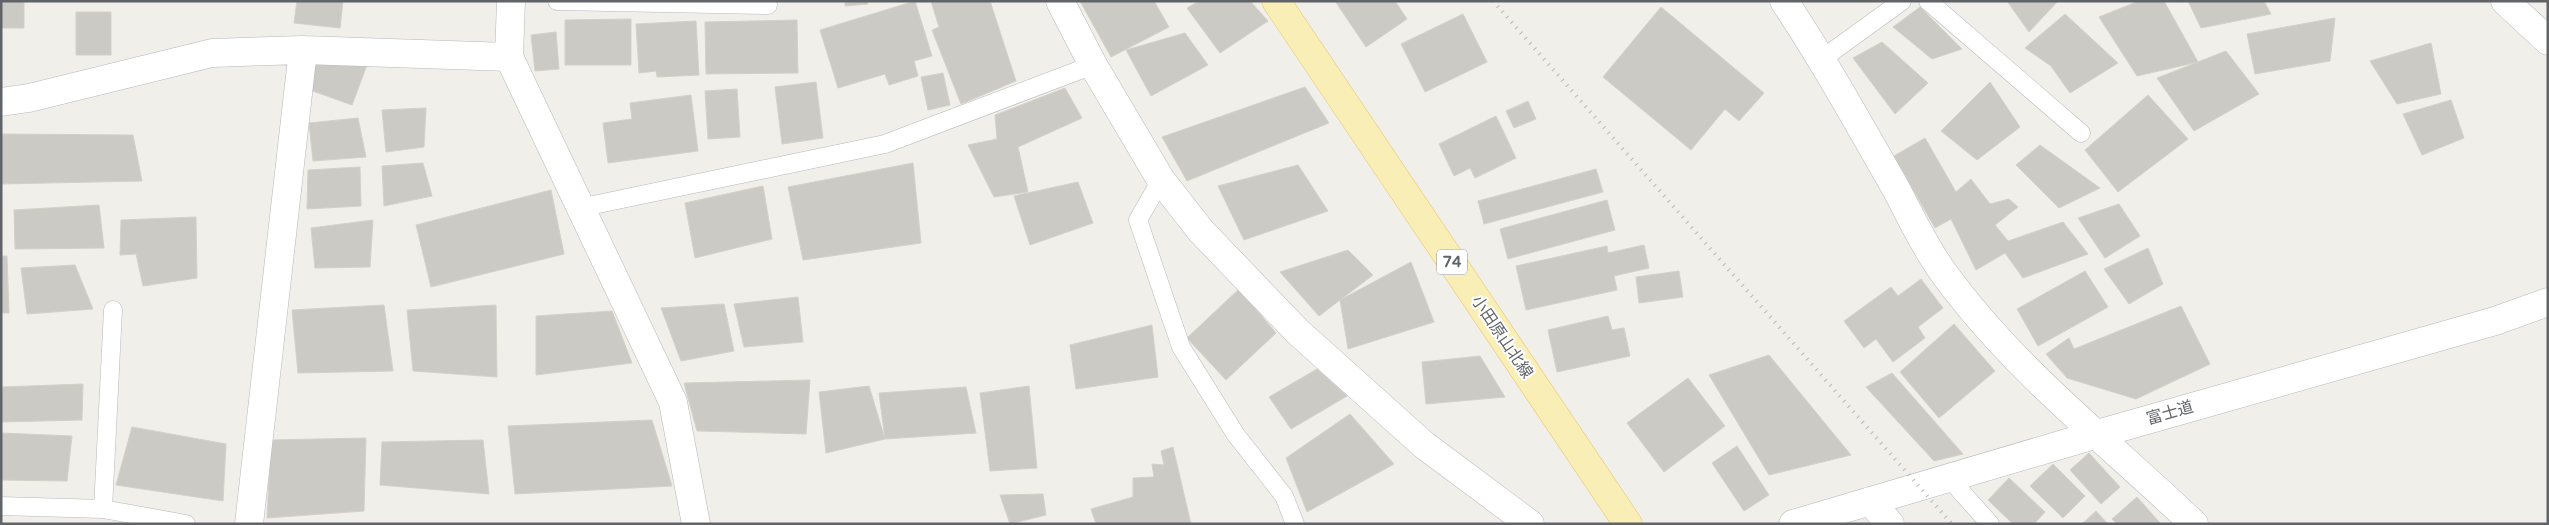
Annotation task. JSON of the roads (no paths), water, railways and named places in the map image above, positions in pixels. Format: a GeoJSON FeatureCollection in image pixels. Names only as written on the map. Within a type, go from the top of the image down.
{"type":"FeatureCollection","features":[{"type":"Feature","properties":{"kind":"main road","name":"小田原山北線"},"geometry":{"type":"LineString","coordinates":[[1276,1],[1628,524]]}},
{"type":"Feature","properties":{"kind":"street"},"geometry":{"type":"LineString","coordinates":[[511,1],[509,56],[673,402],[696,524]]}},
{"type":"Feature","properties":{"kind":"street"},"geometry":{"type":"LineString","coordinates":[[1060,1],[1094,65],[1161,180],[1201,231],[1298,332],[1424,445],[1530,524]]}},
{"type":"Feature","properties":{"kind":"street"},"geometry":{"type":"LineString","coordinates":[[1784,1],[1822,59],[1942,271],[1990,332],[2094,435],[2137,470],[2194,524]]}},
{"type":"Feature","properties":{"kind":"street"},"geometry":{"type":"LineString","coordinates":[[2505,1],[2548,42]]}},
{"type":"Feature","properties":{"kind":"street"},"geometry":{"type":"LineString","coordinates":[[1,102],[30,98],[212,53],[302,50],[509,56]]}},
{"type":"Feature","properties":{"kind":"street"},"geometry":{"type":"LineString","coordinates":[[248,524],[302,50]]}},
{"type":"Feature","properties":{"kind":"street","name":"富士道"},"geometry":{"type":"LineString","coordinates":[[1793,524],[2094,435],[2494,321],[2548,302]]}},
{"type":"Feature","properties":{"kind":"street"},"geometry":{"type":"LineString","coordinates":[[1870,502],[1890,524]]}},
{"type":"Feature","properties":{"kind":"lane"},"geometry":{"type":"LineString","coordinates":[[557,1],[768,5]]}},
{"type":"Feature","properties":{"kind":"lane"},"geometry":{"type":"LineString","coordinates":[[1822,59],[1902,1]]}},
{"type":"Feature","properties":{"kind":"lane"},"geometry":{"type":"LineString","coordinates":[[1928,1],[2081,133]]}},
{"type":"Feature","properties":{"kind":"lane"},"geometry":{"type":"LineString","coordinates":[[580,208],[885,144],[1094,65]]}},
{"type":"Feature","properties":{"kind":"lane"},"geometry":{"type":"LineString","coordinates":[[1161,180],[1138,220],[1181,347],[1236,435],[1284,496],[1295,524]]}},
{"type":"Feature","properties":{"kind":"lane"},"geometry":{"type":"LineString","coordinates":[[103,509],[113,310]]}},
{"type":"Feature","properties":{"kind":"lane"},"geometry":{"type":"LineString","coordinates":[[1949,478],[1990,524]]}},
{"type":"Feature","properties":{"kind":"lane"},"geometry":{"type":"LineString","coordinates":[[1,506],[103,509],[186,524]]}},
{"type":"Feature","properties":{"kind":"railway"},"geometry":{"type":"LineString","coordinates":[[1493,1],[1952,524]]}}]}
